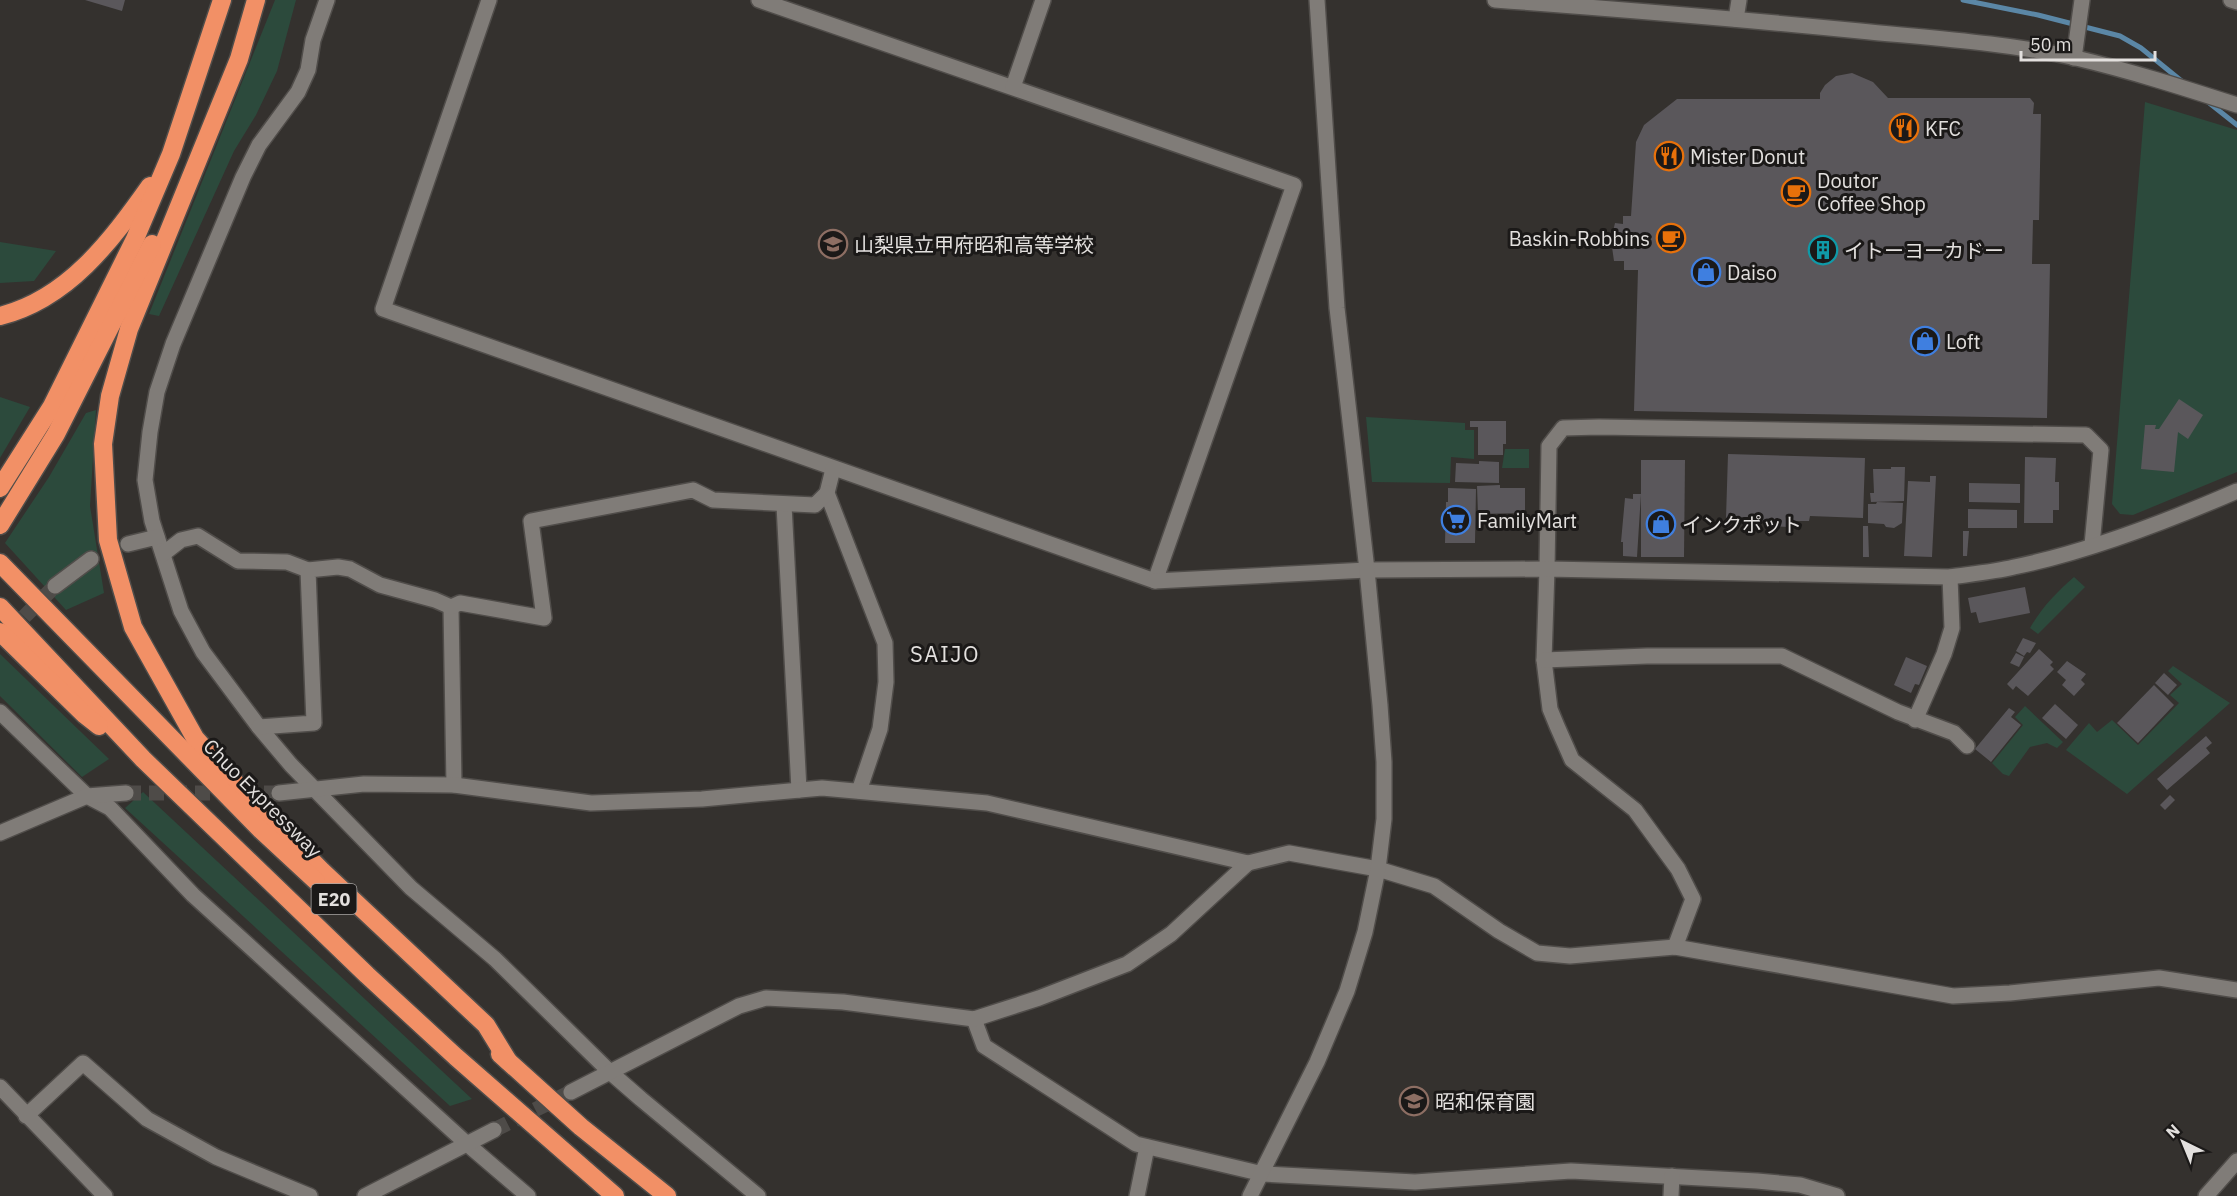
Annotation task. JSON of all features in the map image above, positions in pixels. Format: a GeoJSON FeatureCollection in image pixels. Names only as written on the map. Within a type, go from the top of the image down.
{"type":"FeatureCollection","features":[{"type":"Feature","properties":{"kind":"highway"},"geometry":{"type":"LineString","coordinates":[[0,488],[52,406],[135,239],[171,154],[222,0]]}},
{"type":"Feature","properties":{"kind":"highway"},"geometry":{"type":"LineString","coordinates":[[256,0],[239,59],[129,329],[110,396],[103,444],[108,540],[133,627],[195,738],[240,788],[322,871],[486,1025],[508,1061]]}},
{"type":"Feature","properties":{"kind":"highway"},"geometry":{"type":"LineString","coordinates":[[0,525],[56,434],[215,116]]}},
{"type":"Feature","properties":{"kind":"highway"},"geometry":{"type":"LineString","coordinates":[[0,316],[21,311],[52,294],[79,274],[111,238],[149,188],[171,154]]}},
{"type":"Feature","properties":{"kind":"highway","name":"Chuo Expressway"},"geometry":{"type":"LineString","coordinates":[[0,563],[261,830],[508,1061],[581,1126],[667,1196]]}},
{"type":"Feature","properties":{"kind":"highway","name":"E20"},"geometry":{"type":"LineString","coordinates":[[0,607],[143,759],[456,1057],[615,1196]]}},
{"type":"Feature","properties":{"kind":"highway"},"geometry":{"type":"LineString","coordinates":[[0,632],[85,715],[143,759]]}},
{"type":"Feature","properties":{"kind":"street"},"geometry":{"type":"LineString","coordinates":[[327,0],[313,40],[308,70],[298,92],[259,145],[243,177],[173,344],[160,382],[150,432],[145,480],[157,537],[181,611],[203,652],[259,727],[291,765],[411,888],[495,959],[610,1072],[758,1196]]}},
{"type":"Feature","properties":{"kind":"street"},"geometry":{"type":"LineString","coordinates":[[489,0],[383,309],[1155,580],[1366,570],[1547,569],[1950,577],[2013,568],[2092,545],[2189,512],[2237,491]]}},
{"type":"Feature","properties":{"kind":"street"},"geometry":{"type":"LineString","coordinates":[[759,0],[1294,185],[1155,580]]}},
{"type":"Feature","properties":{"kind":"street"},"geometry":{"type":"LineString","coordinates":[[1013,87],[1043,0]]}},
{"type":"Feature","properties":{"kind":"street"},"geometry":{"type":"LineString","coordinates":[[1250,1196],[1317,1062],[1347,991],[1365,932],[1378,869],[1384,819],[1384,762],[1366,570],[1337,308],[1317,0]]}},
{"type":"Feature","properties":{"kind":"street"},"geometry":{"type":"LineString","coordinates":[[1495,0],[1736,19],[1918,36],[2031,50],[2074,58],[2155,79],[2237,105]]}},
{"type":"Feature","properties":{"kind":"street"},"geometry":{"type":"LineString","coordinates":[[1736,19],[1739,0]]}},
{"type":"Feature","properties":{"kind":"street"},"geometry":{"type":"LineString","coordinates":[[2074,58],[2082,0]]}},
{"type":"Feature","properties":{"kind":"street"},"geometry":{"type":"LineString","coordinates":[[2231,0],[2237,2]]}},
{"type":"Feature","properties":{"kind":"street"},"geometry":{"type":"LineString","coordinates":[[1675,947],[1693,899],[1678,869],[1635,810],[1572,760],[1550,709],[1545,660],[1549,446],[1563,429],[1587,427],[2086,435],[2101,450],[2092,545]]}},
{"type":"Feature","properties":{"kind":"street"},"geometry":{"type":"LineString","coordinates":[[163,554],[181,540],[198,536],[238,561],[287,562],[308,570],[338,567],[350,569],[380,585],[435,600],[451,607],[460,603],[544,618],[531,521],[693,490],[713,500],[815,505],[826,493],[833,468]]}},
{"type":"Feature","properties":{"kind":"street"},"geometry":{"type":"LineString","coordinates":[[826,493],[885,643],[886,682],[880,729],[859,791]]}},
{"type":"Feature","properties":{"kind":"street"},"geometry":{"type":"LineString","coordinates":[[784,505],[799,790]]}},
{"type":"Feature","properties":{"kind":"street"},"geometry":{"type":"LineString","coordinates":[[128,544],[157,537]]}},
{"type":"Feature","properties":{"kind":"street"},"geometry":{"type":"LineString","coordinates":[[55,586],[91,559]]}},
{"type":"Feature","properties":{"kind":"street"},"geometry":{"type":"LineString","coordinates":[[259,727],[314,723],[308,570]]}},
{"type":"Feature","properties":{"kind":"street"},"geometry":{"type":"LineString","coordinates":[[1915,720],[1944,654],[1952,628],[1950,577]]}},
{"type":"Feature","properties":{"kind":"street"},"geometry":{"type":"LineString","coordinates":[[451,607],[454,785]]}},
{"type":"Feature","properties":{"kind":"street"},"geometry":{"type":"LineString","coordinates":[[1545,660],[1647,656],[1782,656],[1915,720],[1954,734],[1967,746]]}},
{"type":"Feature","properties":{"kind":"street"},"geometry":{"type":"LineString","coordinates":[[0,712],[87,796],[110,808],[193,895],[466,1143],[528,1196]]}},
{"type":"Feature","properties":{"kind":"street"},"geometry":{"type":"LineString","coordinates":[[279,793],[364,784],[454,785],[591,803],[702,799],[822,788],[987,802],[1248,863],[1288,853],[1378,869],[1434,886],[1499,932],[1537,953],[1570,956],[1675,947],[1953,996],[2010,993],[2158,978],[2237,990]]}},
{"type":"Feature","properties":{"kind":"street"},"geometry":{"type":"LineString","coordinates":[[0,833],[87,796],[126,793]]}},
{"type":"Feature","properties":{"kind":"street"},"geometry":{"type":"LineString","coordinates":[[571,1092],[739,1006],[766,998],[843,1002],[974,1019],[1039,998],[1127,964],[1171,934],[1248,863]]}},
{"type":"Feature","properties":{"kind":"street"},"geometry":{"type":"LineString","coordinates":[[974,1019],[984,1046],[1136,1144],[1263,1174],[1415,1182],[1570,1172],[1800,1185],[1836,1196]]}},
{"type":"Feature","properties":{"kind":"street"},"geometry":{"type":"LineString","coordinates":[[26,1116],[82,1063],[147,1119],[216,1157],[310,1196]]}},
{"type":"Feature","properties":{"kind":"street"},"geometry":{"type":"LineString","coordinates":[[0,1087],[105,1196]]}},
{"type":"Feature","properties":{"kind":"street"},"geometry":{"type":"LineString","coordinates":[[365,1196],[494,1130]]}},
{"type":"Feature","properties":{"kind":"street"},"geometry":{"type":"LineString","coordinates":[[1137,1196],[1148,1146]]}},
{"type":"Feature","properties":{"kind":"street"},"geometry":{"type":"LineString","coordinates":[[2206,1196],[2237,1161]]}},
{"type":"Feature","properties":{"kind":"street"},"geometry":{"type":"LineString","coordinates":[[1671,1196],[1672,1176]]}},
{"type":"Feature","properties":{"kind":"green space"},"geometry":{"type":"Polygon","coordinates":[[[275,0],[296,0],[277,71],[256,115],[234,151],[159,316],[149,314],[275,0]]]}},
{"type":"Feature","properties":{"kind":"green space"},"geometry":{"type":"Polygon","coordinates":[[[2145,102],[2237,130],[2237,472],[2133,515],[2120,514],[2112,504],[2145,102]]]}},
{"type":"Feature","properties":{"kind":"green space"},"geometry":{"type":"Polygon","coordinates":[[[0,242],[56,251],[34,281],[0,283],[0,242]]]}},
{"type":"Feature","properties":{"kind":"green space"},"geometry":{"type":"Polygon","coordinates":[[[0,397],[30,407],[0,458],[0,397]]]}},
{"type":"Feature","properties":{"kind":"green space"},"geometry":{"type":"Polygon","coordinates":[[[96,410],[90,506],[104,593],[66,610],[5,543],[49,477],[86,413],[96,410]]]}},
{"type":"Feature","properties":{"kind":"green space"},"geometry":{"type":"Polygon","coordinates":[[[1366,417],[1465,423],[1465,430],[1474,430],[1474,459],[1451,457],[1450,483],[1372,482],[1366,417]]]}},
{"type":"Feature","properties":{"kind":"green space"},"geometry":{"type":"Polygon","coordinates":[[[1505,449],[1529,449],[1529,468],[1502,468],[1505,449]]]}},
{"type":"Feature","properties":{"kind":"green space"},"geometry":{"type":"Polygon","coordinates":[[[2074,577],[2085,587],[2038,634],[2030,628],[2035,620],[2074,577]]]}},
{"type":"Feature","properties":{"kind":"green space"},"geometry":{"type":"Polygon","coordinates":[[[0,654],[109,759],[82,777],[0,696],[0,654]]]}},
{"type":"Feature","properties":{"kind":"green space"},"geometry":{"type":"Polygon","coordinates":[[[2173,666],[2230,703],[2127,794],[2066,750],[2089,723],[2097,732],[2112,720],[2138,745],[2179,703],[2170,695],[2182,684],[2168,671],[2173,666]]]}},
{"type":"Feature","properties":{"kind":"green space"},"geometry":{"type":"Polygon","coordinates":[[[2025,706],[2063,742],[2057,748],[2047,743],[2030,747],[2009,776],[2003,774],[1992,763],[2023,725],[2015,717],[2025,706]]]}},
{"type":"Feature","properties":{"kind":"green space"},"geometry":{"type":"Polygon","coordinates":[[[143,792],[472,1099],[450,1106],[125,808],[143,792]]]}},
{"type":"Feature","properties":{"kind":"building"},"geometry":{"type":"Polygon","coordinates":[[[85,0],[125,0],[122,11],[85,0]]]}},
{"type":"Feature","properties":{"kind":"building","name":"イトーヨーカドー"},"geometry":{"type":"Polygon","coordinates":[[[1852,73],[1873,82],[1888,98],[2030,98],[2034,103],[2033,114],[2041,114],[2039,220],[2033,220],[2032,264],[2050,264],[2047,418],[1634,411],[1638,270],[1624,270],[1624,261],[1614,261],[1611,240],[1615,223],[1623,224],[1623,216],[1631,216],[1636,142],[1644,125],[1677,99],[1820,99],[1820,93],[1825,85],[1836,76],[1852,73]]]}},
{"type":"Feature","properties":{"kind":"building"},"geometry":{"type":"Polygon","coordinates":[[[2179,399],[2203,415],[2188,439],[2178,432],[2174,472],[2141,469],[2145,425],[2156,425],[2155,429],[2159,429],[2179,399]]]}},
{"type":"Feature","properties":{"kind":"building"},"geometry":{"type":"Polygon","coordinates":[[[1470,421],[1506,421],[1506,444],[1503,444],[1503,455],[1478,455],[1478,427],[1470,427],[1470,421]]]}},
{"type":"Feature","properties":{"kind":"building"},"geometry":{"type":"Polygon","coordinates":[[[1728,454],[1865,458],[1863,518],[1810,516],[1809,521],[1789,521],[1789,527],[1767,526],[1767,522],[1747,522],[1747,518],[1726,518],[1728,454]]]}},
{"type":"Feature","properties":{"kind":"building"},"geometry":{"type":"Polygon","coordinates":[[[2025,457],[2056,458],[2055,482],[2059,482],[2059,510],[2053,510],[2053,523],[2024,523],[2025,457]]]}},
{"type":"Feature","properties":{"kind":"building"},"geometry":{"type":"Polygon","coordinates":[[[1641,460],[1685,460],[1684,557],[1641,557],[1641,460]]]}},
{"type":"Feature","properties":{"kind":"building"},"geometry":{"type":"Polygon","coordinates":[[[1479,461],[1499,462],[1499,483],[1455,482],[1456,463],[1479,464],[1479,461]]]}},
{"type":"Feature","properties":{"kind":"building"},"geometry":{"type":"Polygon","coordinates":[[[1891,467],[1905,467],[1904,501],[1871,502],[1870,493],[1874,493],[1873,469],[1891,469],[1891,467]]]}},
{"type":"Feature","properties":{"kind":"building"},"geometry":{"type":"Polygon","coordinates":[[[1930,476],[1936,476],[1932,557],[1904,556],[1908,481],[1930,482],[1930,476]]]}},
{"type":"Feature","properties":{"kind":"building"},"geometry":{"type":"Polygon","coordinates":[[[1969,483],[2020,484],[2020,503],[1969,502],[1969,483]]]}},
{"type":"Feature","properties":{"kind":"building"},"geometry":{"type":"Polygon","coordinates":[[[1500,485],[1500,488],[1525,488],[1525,513],[1478,514],[1477,486],[1500,485]]]}},
{"type":"Feature","properties":{"kind":"building"},"geometry":{"type":"Polygon","coordinates":[[[1448,488],[1476,489],[1475,543],[1445,543],[1448,488]]]}},
{"type":"Feature","properties":{"kind":"building"},"geometry":{"type":"Polygon","coordinates":[[[1633,494],[1641,494],[1637,557],[1623,556],[1623,542],[1621,542],[1625,498],[1633,499],[1633,494]]]}},
{"type":"Feature","properties":{"kind":"building"},"geometry":{"type":"Polygon","coordinates":[[[1903,503],[1902,523],[1894,528],[1886,527],[1884,524],[1868,523],[1868,504],[1903,503]]]}},
{"type":"Feature","properties":{"kind":"building"},"geometry":{"type":"Polygon","coordinates":[[[1968,509],[2017,510],[2017,528],[1968,528],[1968,509]]]}},
{"type":"Feature","properties":{"kind":"building"},"geometry":{"type":"Polygon","coordinates":[[[1863,526],[1868,526],[1869,557],[1863,557],[1863,526]]]}},
{"type":"Feature","properties":{"kind":"building"},"geometry":{"type":"Polygon","coordinates":[[[1963,531],[1969,531],[1967,556],[1963,556],[1963,531]]]}},
{"type":"Feature","properties":{"kind":"building"},"geometry":{"type":"Polygon","coordinates":[[[2025,587],[2030,613],[1979,623],[1976,612],[1971,613],[1968,598],[2025,587]]]}},
{"type":"Feature","properties":{"kind":"building"},"geometry":{"type":"Polygon","coordinates":[[[2023,638],[2036,643],[2030,653],[2027,652],[2024,656],[2016,651],[2023,638]]]}},
{"type":"Feature","properties":{"kind":"building"},"geometry":{"type":"Polygon","coordinates":[[[2039,649],[2053,662],[2050,665],[2054,669],[2028,696],[2016,686],[2013,690],[2007,684],[2039,649]]]}},
{"type":"Feature","properties":{"kind":"building"},"geometry":{"type":"Polygon","coordinates":[[[2016,653],[2024,657],[2019,667],[2010,663],[2016,653]]]}},
{"type":"Feature","properties":{"kind":"building"},"geometry":{"type":"Polygon","coordinates":[[[1906,657],[1927,666],[1919,685],[1915,684],[1911,693],[1894,685],[1906,657]]]}},
{"type":"Feature","properties":{"kind":"building"},"geometry":{"type":"Polygon","coordinates":[[[2067,661],[2086,674],[2081,680],[2085,684],[2074,696],[2062,685],[2066,680],[2057,672],[2067,661]]]}},
{"type":"Feature","properties":{"kind":"building"},"geometry":{"type":"Polygon","coordinates":[[[2164,673],[2177,685],[2168,695],[2155,683],[2164,673]]]}},
{"type":"Feature","properties":{"kind":"building"},"geometry":{"type":"Polygon","coordinates":[[[2154,685],[2174,705],[2138,743],[2117,723],[2154,685]]]}},
{"type":"Feature","properties":{"kind":"building"},"geometry":{"type":"Polygon","coordinates":[[[2055,704],[2078,725],[2066,739],[2042,718],[2055,704]]]}},
{"type":"Feature","properties":{"kind":"building"},"geometry":{"type":"Polygon","coordinates":[[[2009,708],[2015,712],[2011,717],[2021,725],[1991,762],[1975,749],[2009,708]]]}},
{"type":"Feature","properties":{"kind":"building"},"geometry":{"type":"Polygon","coordinates":[[[2206,736],[2212,743],[2206,748],[2210,753],[2167,790],[2157,779],[2206,736]]]}},
{"type":"Feature","properties":{"kind":"building"},"geometry":{"type":"Polygon","coordinates":[[[2170,795],[2175,800],[2165,810],[2160,805],[2170,795]]]}},
{"type":"Feature","properties":{"kind":"waterway"},"geometry":{"type":"LineString","coordinates":[[1963,0],[2038,15],[2120,36],[2141,48],[2184,83]]}},
{"type":"Feature","properties":{"kind":"waterway"},"geometry":{"type":"LineString","coordinates":[[2208,102],[2237,125]]}},
{"type":"Feature","properties":{"kind":"tunnel"},"geometry":{"type":"LineString","coordinates":[[8,633],[55,586]]}},
{"type":"Feature","properties":{"kind":"tunnel"},"geometry":{"type":"LineString","coordinates":[[126,793],[279,793]]}},
{"type":"Feature","properties":{"kind":"tunnel"},"geometry":{"type":"LineString","coordinates":[[494,1130],[571,1092]]}},
{"type":"Feature","properties":{"kind":"place","name":"KFC"},"geometry":{"type":"Point","coordinates":[1904,128]}},
{"type":"Feature","properties":{"kind":"place","name":"Mister Donut"},"geometry":{"type":"Point","coordinates":[1669,156]}},
{"type":"Feature","properties":{"kind":"place","name":"Doutor Coffee Shop"},"geometry":{"type":"Point","coordinates":[1796,192]}},
{"type":"Feature","properties":{"kind":"place","name":"Baskin-Robbins"},"geometry":{"type":"Point","coordinates":[1671,238]}},
{"type":"Feature","properties":{"kind":"place","name":"山梨県立甲府昭和高等学校"},"geometry":{"type":"Point","coordinates":[833,244]}},
{"type":"Feature","properties":{"kind":"place","name":"イトーヨーカドー"},"geometry":{"type":"Point","coordinates":[1823,250]}},
{"type":"Feature","properties":{"kind":"place","name":"Daiso"},"geometry":{"type":"Point","coordinates":[1706,272]}},
{"type":"Feature","properties":{"kind":"place","name":"Loft"},"geometry":{"type":"Point","coordinates":[1925,341]}},
{"type":"Feature","properties":{"kind":"place","name":"FamilyMart"},"geometry":{"type":"Point","coordinates":[1456,520]}},
{"type":"Feature","properties":{"kind":"place","name":"インクポット"},"geometry":{"type":"Point","coordinates":[1661,524]}},
{"type":"Feature","properties":{"kind":"place","name":"昭和保育園"},"geometry":{"type":"Point","coordinates":[1414,1101]}},
{"type":"Feature","properties":{"kind":"district","name":"SAIJO"},"geometry":{"type":"Point","coordinates":[945,653]}}]}
